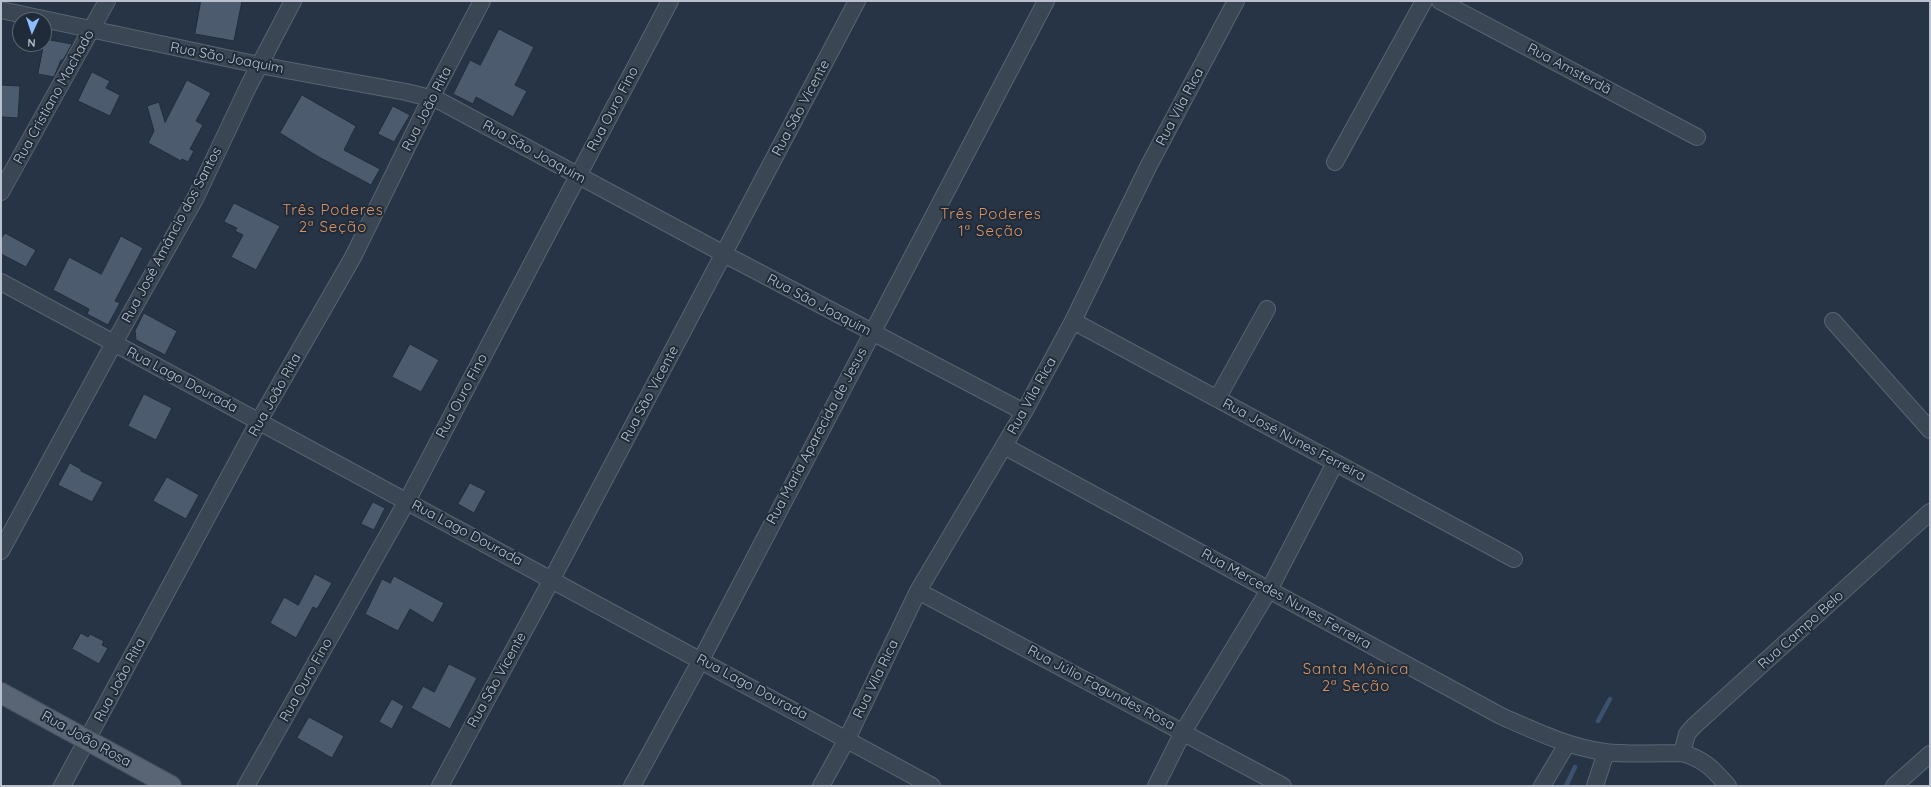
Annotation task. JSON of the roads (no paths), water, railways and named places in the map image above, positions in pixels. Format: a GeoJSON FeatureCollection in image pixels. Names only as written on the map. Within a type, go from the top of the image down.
{"type":"FeatureCollection","features":[{"type":"Feature","properties":{"kind":"main road","name":"Rua João Rosa"},"geometry":{"type":"LineString","coordinates":[[1,693],[171,786]]}},
{"type":"Feature","properties":{"kind":"street","name":"Rua Cristiano Machado"},"geometry":{"type":"LineString","coordinates":[[1,192],[106,1]]}},
{"type":"Feature","properties":{"kind":"street","name":"Rua José Amâncio dos Santos"},"geometry":{"type":"LineString","coordinates":[[1,551],[114,343],[196,197],[259,65],[293,1]]}},
{"type":"Feature","properties":{"kind":"street","name":"Rua João Rita"},"geometry":{"type":"LineString","coordinates":[[62,786],[259,421],[353,257],[482,1]]}},
{"type":"Feature","properties":{"kind":"street","name":"Rua Ouro Fino"},"geometry":{"type":"LineString","coordinates":[[246,786],[407,501],[670,1]]}},
{"type":"Feature","properties":{"kind":"street","name":"Rua São Vicente"},"geometry":{"type":"LineString","coordinates":[[440,786],[552,580],[857,1]]}},
{"type":"Feature","properties":{"kind":"street","name":"Rua Maria Aparecida de Jesus"},"geometry":{"type":"LineString","coordinates":[[632,786],[701,660],[1046,1]]}},
{"type":"Feature","properties":{"kind":"street","name":"Rua Vila Rica"},"geometry":{"type":"LineString","coordinates":[[821,786],[847,739],[918,592],[1024,412],[1073,321],[1148,167],[1236,1]]}},
{"type":"Feature","properties":{"kind":"street"},"geometry":{"type":"LineString","coordinates":[[1335,162],[1424,1]]}},
{"type":"Feature","properties":{"kind":"street","name":"Rua Amsterdã"},"geometry":{"type":"LineString","coordinates":[[1440,1],[1697,137]]}},
{"type":"Feature","properties":{"kind":"street","name":"Rua São Joaquim"},"geometry":{"type":"LineString","coordinates":[[1,10],[259,65],[432,98],[446,104],[872,333],[1024,412]]}},
{"type":"Feature","properties":{"kind":"street","name":"Rua Lago Dourada"},"geometry":{"type":"LineString","coordinates":[[1,282],[932,786]]}},
{"type":"Feature","properties":{"kind":"street"},"geometry":{"type":"LineString","coordinates":[[1217,399],[1267,309]]}},
{"type":"Feature","properties":{"kind":"street","name":"Rua José Nunes Ferreira"},"geometry":{"type":"LineString","coordinates":[[1073,321],[1514,559]]}},
{"type":"Feature","properties":{"kind":"street"},"geometry":{"type":"LineString","coordinates":[[1833,321],[1930,430]]}},
{"type":"Feature","properties":{"kind":"street","name":"Rua Mercedes Nunes Ferreira"},"geometry":{"type":"LineString","coordinates":[[1004,446],[1501,716],[1567,744],[1595,750],[1682,753],[1700,759],[1712,768],[1728,786]]}},
{"type":"Feature","properties":{"kind":"street"},"geometry":{"type":"LineString","coordinates":[[1156,786],[1183,732],[1269,590],[1336,463]]}},
{"type":"Feature","properties":{"kind":"street","name":"Rua Campo Belo"},"geometry":{"type":"LineString","coordinates":[[1682,753],[1684,741],[1694,726],[1930,512]]}},
{"type":"Feature","properties":{"kind":"street","name":"Rua Júlio Fagundes Rosa"},"geometry":{"type":"LineString","coordinates":[[918,592],[1283,786]]}},
{"type":"Feature","properties":{"kind":"street"},"geometry":{"type":"LineString","coordinates":[[1542,786],[1567,744]]}},
{"type":"Feature","properties":{"kind":"street"},"geometry":{"type":"LineString","coordinates":[[1595,750],[1595,786]]}},
{"type":"Feature","properties":{"kind":"street"},"geometry":{"type":"LineString","coordinates":[[1894,786],[1930,754]]}},
{"type":"Feature","properties":{"kind":"waterway"},"geometry":{"type":"LineString","coordinates":[[1598,721],[1610,699]]}},
{"type":"Feature","properties":{"kind":"waterway"},"geometry":{"type":"LineString","coordinates":[[1566,786],[1575,767]]}},
{"type":"Feature","properties":{"kind":"district","name":"Três Poderes 2ª Seção"},"geometry":{"type":"Point","coordinates":[333,218]}},
{"type":"Feature","properties":{"kind":"district","name":"Três Poderes 1ª Seção"},"geometry":{"type":"Point","coordinates":[991,222]}},
{"type":"Feature","properties":{"kind":"district","name":"Santa Mônica 2ª Seção"},"geometry":{"type":"Point","coordinates":[1356,678]}}]}
